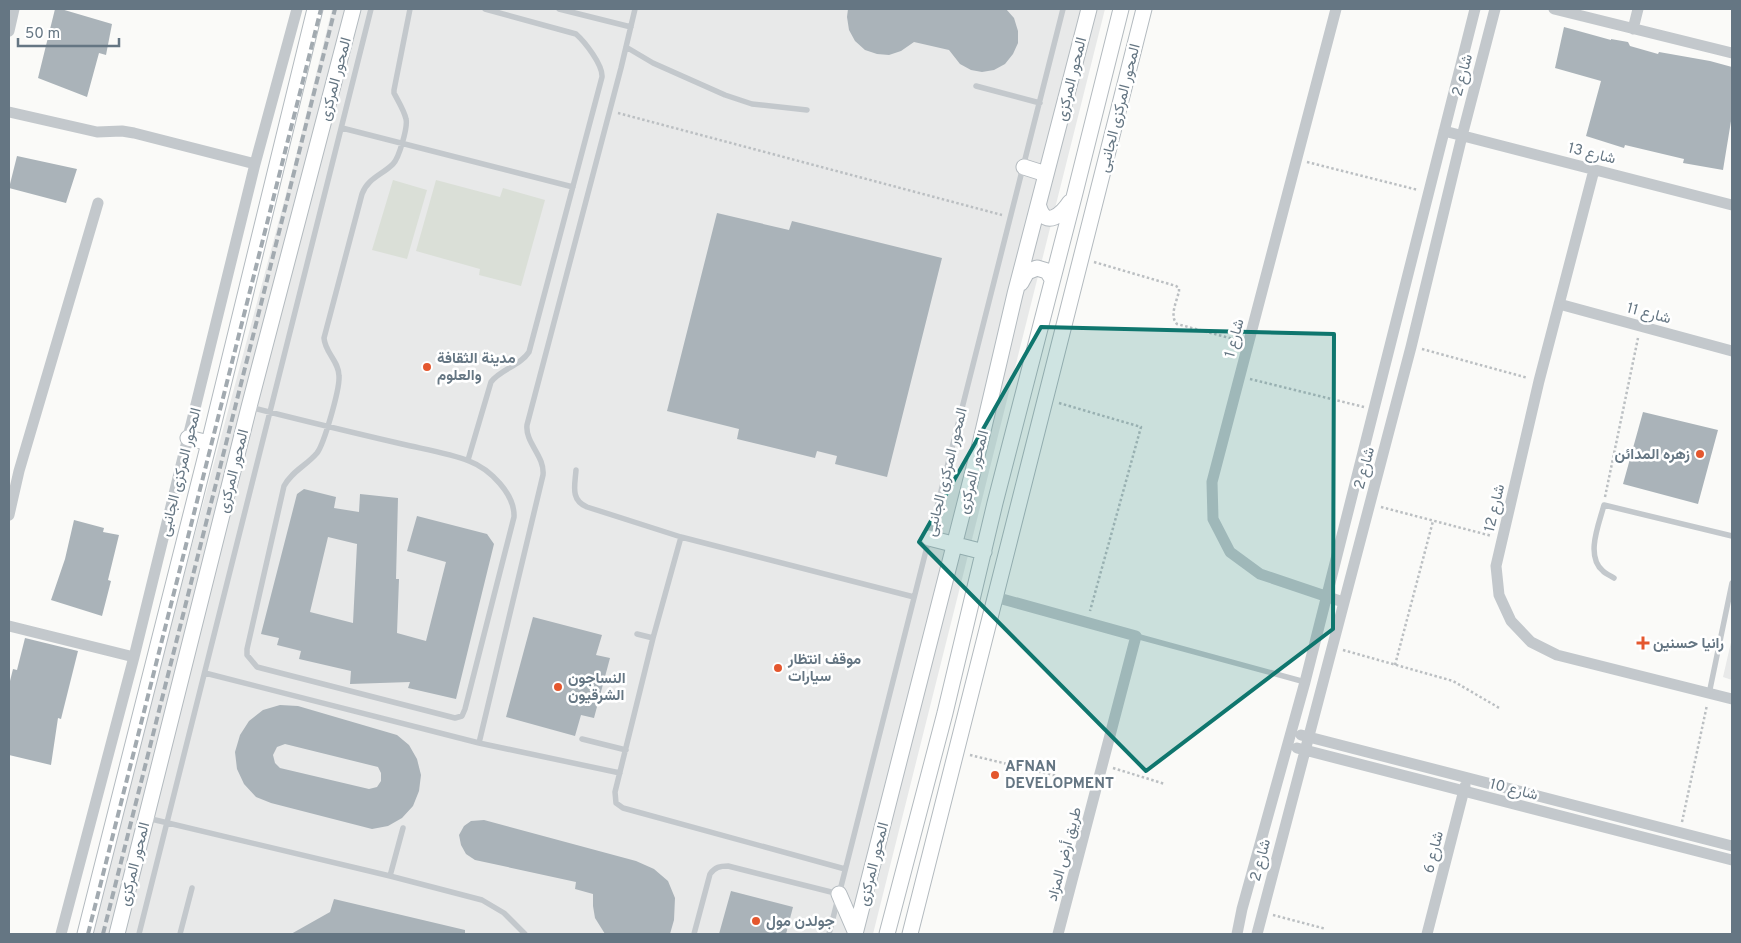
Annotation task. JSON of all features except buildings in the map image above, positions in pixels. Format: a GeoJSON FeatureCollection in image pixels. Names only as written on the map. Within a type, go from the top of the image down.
{"type":"FeatureCollection","features":[{"type":"Feature","properties":{"kind":"main road","name":"المحور المركزى"},"geometry":{"type":"LineString","coordinates":[[85,934],[209,443],[315,9]]}},
{"type":"Feature","properties":{"kind":"main road","name":"المحور المركزى"},"geometry":{"type":"LineString","coordinates":[[116,934],[249,407],[353,9]]}},
{"type":"Feature","properties":{"kind":"main road","name":"المحور المركزى"},"geometry":{"type":"LineString","coordinates":[[855,933],[1089,9]]}},
{"type":"Feature","properties":{"kind":"main road","name":"المحور المركزى"},"geometry":{"type":"LineString","coordinates":[[887,934],[943,722],[1052,279],[1121,9]]}},
{"type":"Feature","properties":{"kind":"main road","name":"المحور المركزى الجانبى"},"geometry":{"type":"LineString","coordinates":[[910,934],[1144,9]]}},
{"type":"Feature","properties":{"kind":"main road"},"geometry":{"type":"LineString","coordinates":[[1024,167],[1046,174]]}},
{"type":"Feature","properties":{"kind":"main road"},"geometry":{"type":"LineString","coordinates":[[1039,207],[1040,211],[1047,217],[1058,217],[1075,193]]}},
{"type":"Feature","properties":{"kind":"main road"},"geometry":{"type":"LineString","coordinates":[[1016,294],[1027,272],[1034,268],[1044,269],[1052,279]]}},
{"type":"Feature","properties":{"kind":"main road"},"geometry":{"type":"LineString","coordinates":[[188,438],[209,443]]}},
{"type":"Feature","properties":{"kind":"main road"},"geometry":{"type":"LineString","coordinates":[[929,538],[984,552]]}},
{"type":"Feature","properties":{"kind":"main road"},"geometry":{"type":"LineString","coordinates":[[943,722],[957,747]]}},
{"type":"Feature","properties":{"kind":"main road"},"geometry":{"type":"LineString","coordinates":[[838,894],[855,933]]}},
{"type":"Feature","properties":{"kind":"street"},"geometry":{"type":"LineString","coordinates":[[9,31],[14,9]]}},
{"type":"Feature","properties":{"kind":"street","name":"المحور المركزى الجانبى"},"geometry":{"type":"LineString","coordinates":[[61,934],[134,657],[255,164],[297,9]]}},
{"type":"Feature","properties":{"kind":"street","name":"شارع 1"},"geometry":{"type":"LineString","coordinates":[[1336,9],[1212,482],[1213,519],[1230,552],[1260,574],[1343,602]]}},
{"type":"Feature","properties":{"kind":"street","name":"شارع 2"},"geometry":{"type":"LineString","coordinates":[[1237,934],[1242,908],[1292,732],[1327,597],[1475,9]]}},
{"type":"Feature","properties":{"kind":"street","name":"شارع 2"},"geometry":{"type":"LineString","coordinates":[[1257,934],[1411,346],[1495,9]]}},
{"type":"Feature","properties":{"kind":"street"},"geometry":{"type":"LineString","coordinates":[[1554,9],[1732,53]]}},
{"type":"Feature","properties":{"kind":"street"},"geometry":{"type":"LineString","coordinates":[[1633,28],[1638,9]]}},
{"type":"Feature","properties":{"kind":"street"},"geometry":{"type":"LineString","coordinates":[[9,112],[97,132],[128,132],[255,164]]}},
{"type":"Feature","properties":{"kind":"street","name":"شارع 13"},"geometry":{"type":"LineString","coordinates":[[1444,131],[1732,204]]}},
{"type":"Feature","properties":{"kind":"street","name":"شارع 12"},"geometry":{"type":"LineString","coordinates":[[1594,170],[1539,381],[1502,539],[1496,566],[1499,595],[1511,621],[1531,642],[1557,655],[1732,699]]}},
{"type":"Feature","properties":{"kind":"street"},"geometry":{"type":"LineString","coordinates":[[9,515],[14,469],[98,202]]}},
{"type":"Feature","properties":{"kind":"street","name":"شارع 11"},"geometry":{"type":"LineString","coordinates":[[1559,304],[1732,351]]}},
{"type":"Feature","properties":{"kind":"street"},"geometry":{"type":"LineString","coordinates":[[995,597],[1136,636]]}},
{"type":"Feature","properties":{"kind":"street"},"geometry":{"type":"LineString","coordinates":[[9,626],[134,657]]}},
{"type":"Feature","properties":{"kind":"street","name":"طريق أرض المزاد"},"geometry":{"type":"LineString","coordinates":[[1058,934],[1136,636]]}},
{"type":"Feature","properties":{"kind":"street","name":"شارع 10"},"geometry":{"type":"LineString","coordinates":[[1292,732],[1732,846]]}},
{"type":"Feature","properties":{"kind":"street","name":"شارع 10"},"geometry":{"type":"LineString","coordinates":[[1288,745],[1732,860]]}},
{"type":"Feature","properties":{"kind":"street","name":"شارع 6"},"geometry":{"type":"LineString","coordinates":[[1429,934],[1467,778]]}},
{"type":"Feature","properties":{"kind":"lane"},"geometry":{"type":"LineString","coordinates":[[139,934],[371,9]]}},
{"type":"Feature","properties":{"kind":"lane"},"geometry":{"type":"LineString","coordinates":[[249,407],[271,413],[328,426],[468,460],[492,476],[510,498],[514,517],[466,709],[462,716],[456,718],[257,667],[247,655],[248,641],[284,486],[294,472],[316,454],[325,438],[328,426],[339,379],[337,365],[324,342],[363,190],[372,179],[393,163],[406,128],[406,118],[394,90],[410,9]]}},
{"type":"Feature","properties":{"kind":"lane"},"geometry":{"type":"LineString","coordinates":[[468,460],[491,382],[495,377],[524,358],[529,352],[602,82],[601,69],[576,34],[485,9]]}},
{"type":"Feature","properties":{"kind":"lane"},"geometry":{"type":"LineString","coordinates":[[559,9],[631,27]]}},
{"type":"Feature","properties":{"kind":"lane"},"geometry":{"type":"LineString","coordinates":[[479,743],[543,474],[541,460],[527,433],[527,425],[635,9]]}},
{"type":"Feature","properties":{"kind":"lane","name":"المحور المركزى الجانبى"},"geometry":{"type":"LineString","coordinates":[[829,934],[1063,9]]}},
{"type":"Feature","properties":{"kind":"lane"},"geometry":{"type":"LineString","coordinates":[[626,47],[653,63],[752,104],[807,110]]}},
{"type":"Feature","properties":{"kind":"lane"},"geometry":{"type":"LineString","coordinates":[[976,86],[1040,103]]}},
{"type":"Feature","properties":{"kind":"lane"},"geometry":{"type":"LineString","coordinates":[[342,128],[573,187]]}},
{"type":"Feature","properties":{"kind":"lane"},"geometry":{"type":"LineString","coordinates":[[576,470],[574,494],[576,500],[583,506],[681,537],[914,597]]}},
{"type":"Feature","properties":{"kind":"lane"},"geometry":{"type":"LineString","coordinates":[[1614,578],[1602,570],[1595,558],[1594,543],[1604,505],[1732,536]]}},
{"type":"Feature","properties":{"kind":"lane"},"geometry":{"type":"LineString","coordinates":[[681,537],[614,796],[616,804],[622,808],[845,869]]}},
{"type":"Feature","properties":{"kind":"lane"},"geometry":{"type":"LineString","coordinates":[[1709,694],[1732,583]]}},
{"type":"Feature","properties":{"kind":"lane"},"geometry":{"type":"LineString","coordinates":[[1726,615],[1732,617]]}},
{"type":"Feature","properties":{"kind":"lane"},"geometry":{"type":"LineString","coordinates":[[637,634],[654,638]]}},
{"type":"Feature","properties":{"kind":"lane"},"geometry":{"type":"LineString","coordinates":[[1136,636],[1305,682]]}},
{"type":"Feature","properties":{"kind":"lane"},"geometry":{"type":"LineString","coordinates":[[205,673],[479,743],[620,773]]}},
{"type":"Feature","properties":{"kind":"lane"},"geometry":{"type":"LineString","coordinates":[[582,739],[626,750]]}},
{"type":"Feature","properties":{"kind":"lane"},"geometry":{"type":"LineString","coordinates":[[145,818],[390,876],[482,900],[504,913],[525,934]]}},
{"type":"Feature","properties":{"kind":"lane"},"geometry":{"type":"LineString","coordinates":[[390,876],[403,828]]}},
{"type":"Feature","properties":{"kind":"lane"},"geometry":{"type":"LineString","coordinates":[[694,934],[710,874],[717,867],[723,866],[838,894]]}},
{"type":"Feature","properties":{"kind":"lane"},"geometry":{"type":"LineString","coordinates":[[180,934],[192,888]]}},
{"type":"Feature","properties":{"kind":"path"},"geometry":{"type":"LineString","coordinates":[[610,110],[1011,217]]}},
{"type":"Feature","properties":{"kind":"path"},"geometry":{"type":"LineString","coordinates":[[1296,159],[1428,193]]}},
{"type":"Feature","properties":{"kind":"path"},"geometry":{"type":"LineString","coordinates":[[1081,259],[1176,286],[1179,288],[1179,291],[1173,316],[1177,324],[1248,342]]}},
{"type":"Feature","properties":{"kind":"path"},"geometry":{"type":"LineString","coordinates":[[1604,505],[1641,327]]}},
{"type":"Feature","properties":{"kind":"path"},"geometry":{"type":"LineString","coordinates":[[1411,346],[1539,381]]}},
{"type":"Feature","properties":{"kind":"path"},"geometry":{"type":"LineString","coordinates":[[1240,377],[1375,410]]}},
{"type":"Feature","properties":{"kind":"path"},"geometry":{"type":"LineString","coordinates":[[1045,399],[1141,427],[1087,622]]}},
{"type":"Feature","properties":{"kind":"path"},"geometry":{"type":"LineString","coordinates":[[1370,504],[1502,539]]}},
{"type":"Feature","properties":{"kind":"path"},"geometry":{"type":"LineString","coordinates":[[1395,665],[1433,522]]}},
{"type":"Feature","properties":{"kind":"path"},"geometry":{"type":"LineString","coordinates":[[1332,646],[1452,681],[1500,710]]}},
{"type":"Feature","properties":{"kind":"path"},"geometry":{"type":"LineString","coordinates":[[1680,833],[1709,694]]}},
{"type":"Feature","properties":{"kind":"path"},"geometry":{"type":"LineString","coordinates":[[957,747],[1097,785]]}},
{"type":"Feature","properties":{"kind":"path"},"geometry":{"type":"LineString","coordinates":[[1102,764],[1164,784]]}},
{"type":"Feature","properties":{"kind":"path"},"geometry":{"type":"LineString","coordinates":[[1262,912],[1326,929]]}},
{"type":"Feature","properties":{"kind":"highlighted area"},"geometry":{"type":"Polygon","coordinates":[[[1041,327],[1334,334],[1333,629],[1146,771],[919,542],[1041,327]]]}},
{"type":"Feature","properties":{"kind":"shaded area"},"geometry":{"type":"Polygon","coordinates":[[[332,9],[1105,9],[873,934],[88,934],[293,168],[332,9]]]}},
{"type":"Feature","properties":{"kind":"shaded area"},"geometry":{"type":"Polygon","coordinates":[[[393,180],[427,190],[407,259],[372,250],[393,180]]]}},
{"type":"Feature","properties":{"kind":"shaded area"},"geometry":{"type":"Polygon","coordinates":[[[436,180],[500,197],[503,188],[545,200],[521,286],[479,275],[480,269],[416,251],[436,180]]]}},
{"type":"Feature","properties":{"kind":"shaded area"},"geometry":{"type":"Polygon","coordinates":[[[1732,638],[1732,680],[1723,677],[1732,638]]]}},
{"type":"Feature","properties":{"kind":"railway"},"geometry":{"type":"LineString","coordinates":[[88,934],[321,9]]}},
{"type":"Feature","properties":{"kind":"railway"},"geometry":{"type":"LineString","coordinates":[[103,934],[335,9]]}},
{"type":"Feature","properties":{"kind":"place","name":"مدينة الثقافة والعلوم"},"geometry":{"type":"Point","coordinates":[427,367]}},
{"type":"Feature","properties":{"kind":"place","name":"زهره المدائن"},"geometry":{"type":"Point","coordinates":[1700,454]}},
{"type":"Feature","properties":{"kind":"place","name":"رانيا حسنين"},"geometry":{"type":"Point","coordinates":[1643,643]}},
{"type":"Feature","properties":{"kind":"place","name":"موقف انتظار سيارات"},"geometry":{"type":"Point","coordinates":[778,668]}},
{"type":"Feature","properties":{"kind":"place","name":"النساجون الشرقيون"},"geometry":{"type":"Point","coordinates":[558,687]}},
{"type":"Feature","properties":{"kind":"place","name":"AFNAN DEVELOPMENT"},"geometry":{"type":"Point","coordinates":[995,775]}},
{"type":"Feature","properties":{"kind":"place","name":"جولدن مول"},"geometry":{"type":"Point","coordinates":[756,921]}}]}
